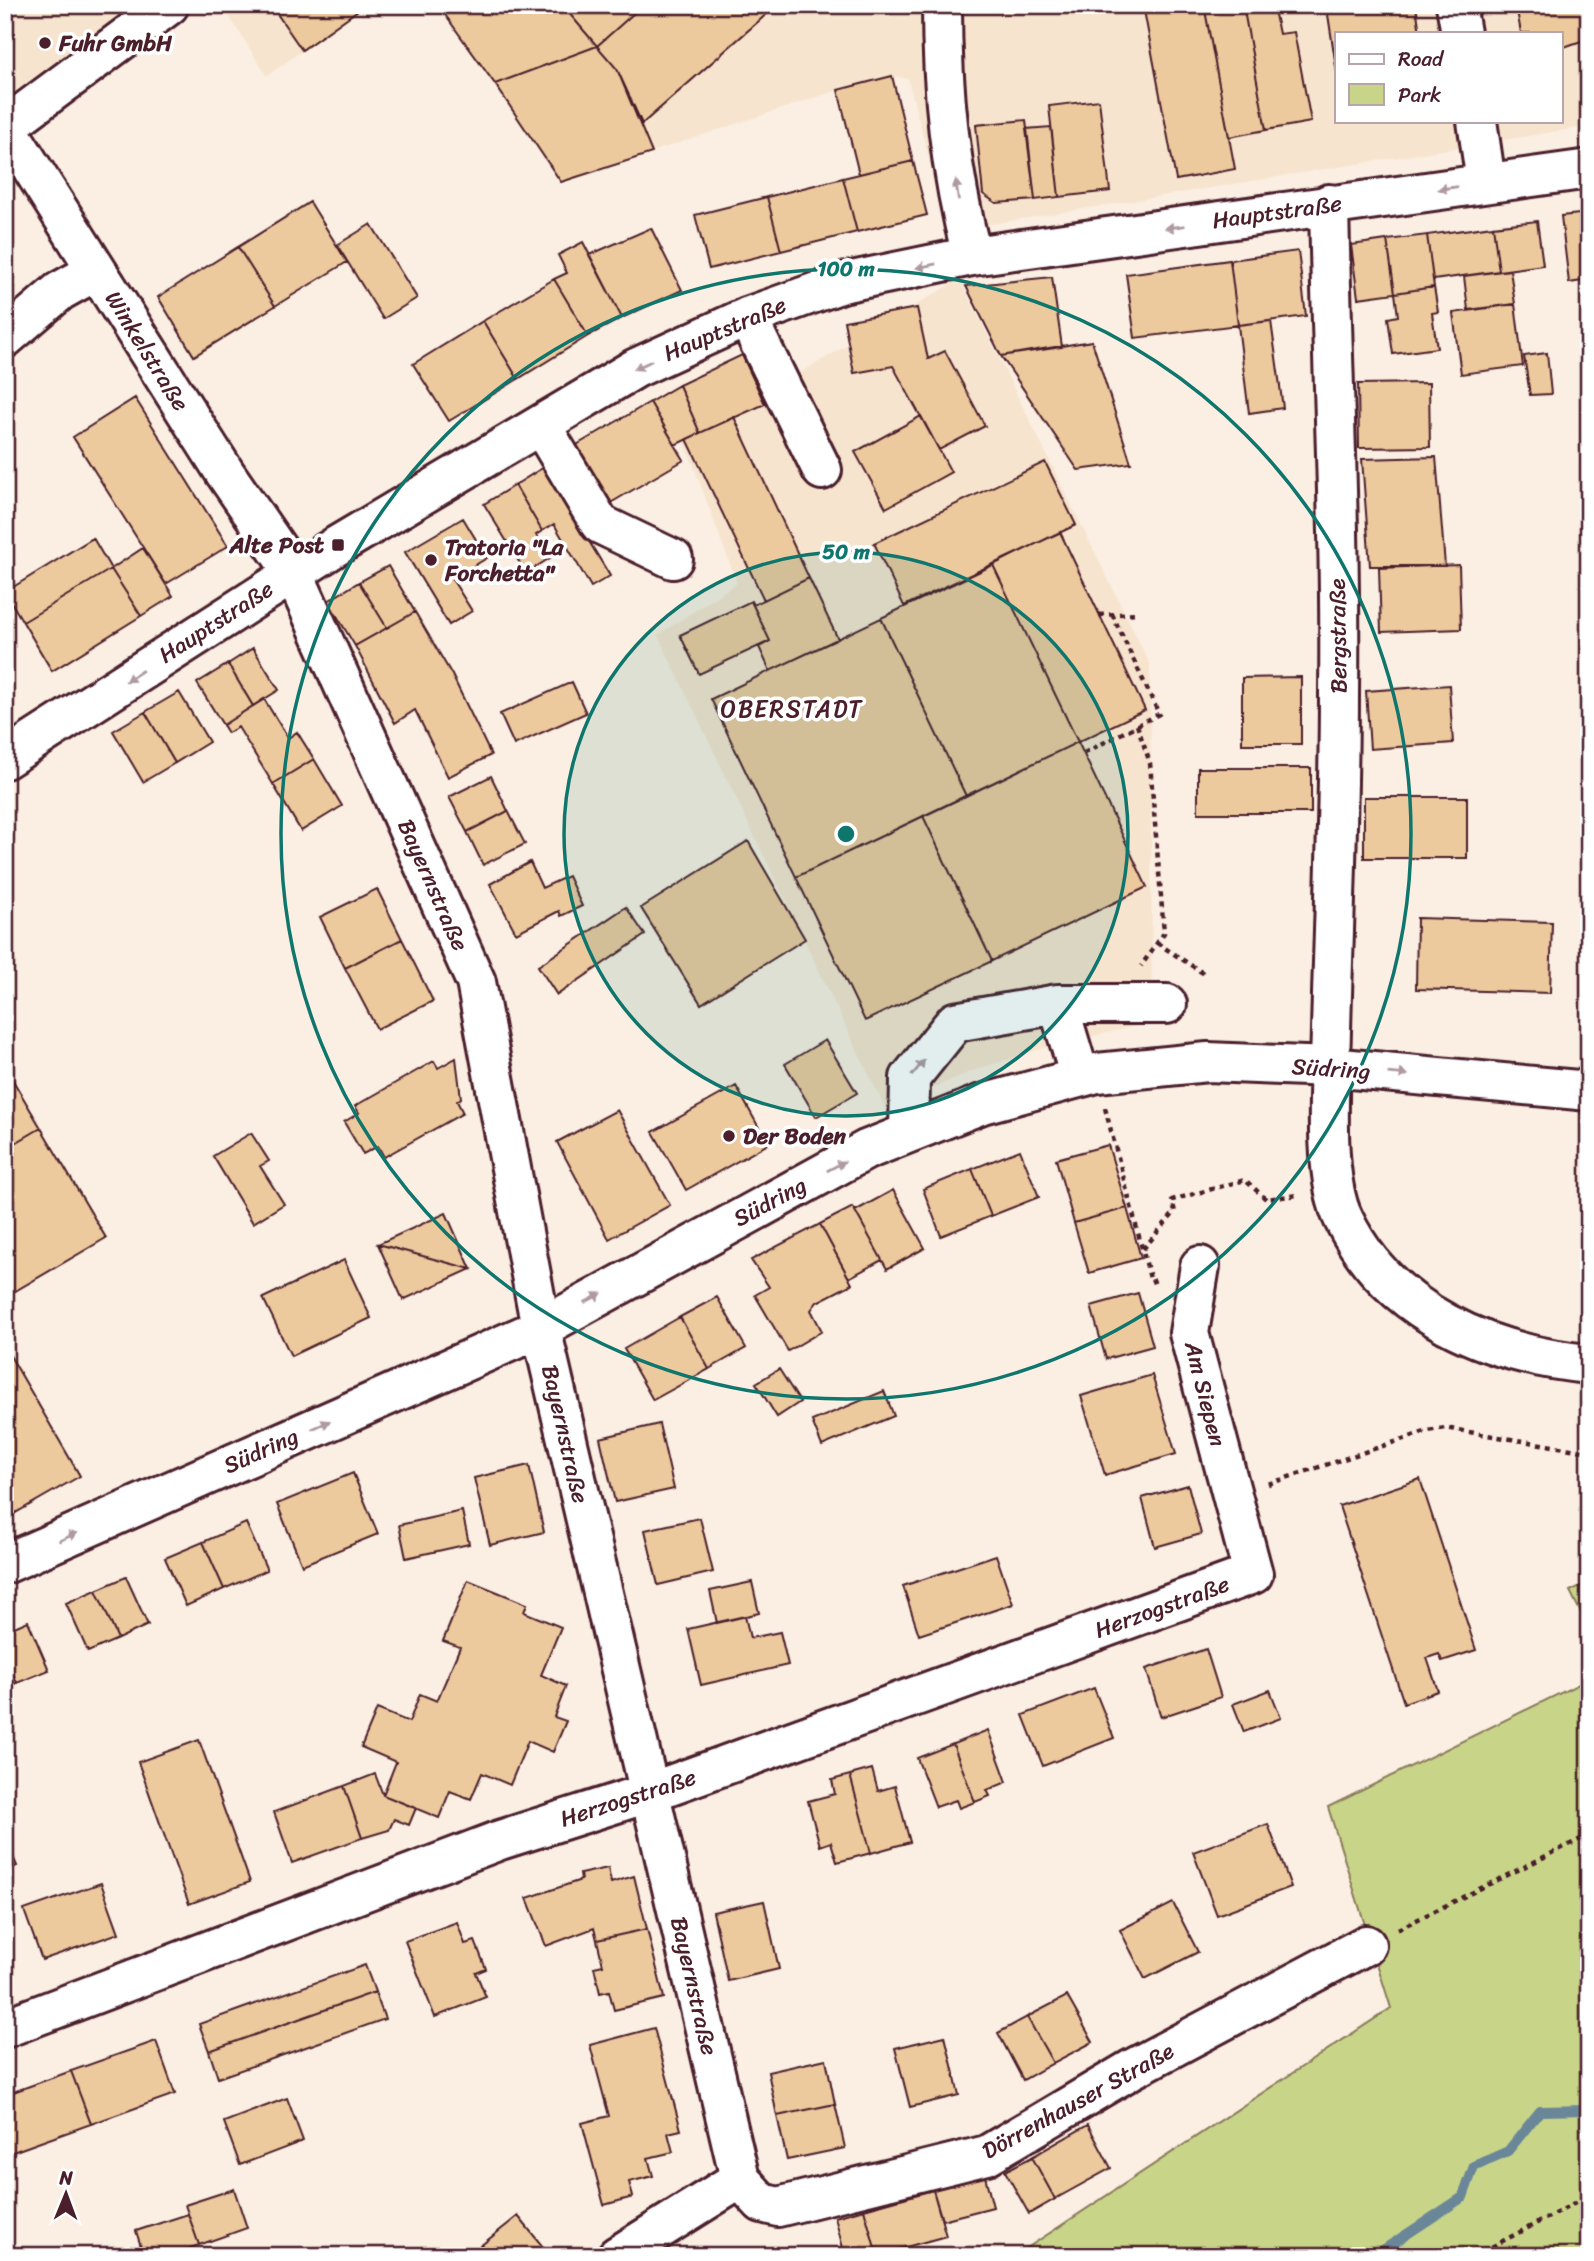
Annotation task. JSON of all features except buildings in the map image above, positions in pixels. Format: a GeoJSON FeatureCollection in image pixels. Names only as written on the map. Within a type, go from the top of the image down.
{"type":"FeatureCollection","features":[{"type":"Feature","properties":{"kind":"street","name":"Winkelstraße"},"geometry":{"type":"LineString","coordinates":[[169,5],[5,127],[225,473],[293,572]]}},
{"type":"Feature","properties":{"kind":"street"},"geometry":{"type":"LineString","coordinates":[[942,5],[942,83],[958,202],[972,256]]}},
{"type":"Feature","properties":{"kind":"street"},"geometry":{"type":"LineString","coordinates":[[1456,5],[1461,32]]}},
{"type":"Feature","properties":{"kind":"street"},"geometry":{"type":"LineString","coordinates":[[1477,122],[1486,183]]}},
{"type":"Feature","properties":{"kind":"street","name":"Hauptstraße"},"geometry":{"type":"LineString","coordinates":[[5,759],[293,572],[542,427],[636,368],[747,317],[842,283],[972,256],[1589,169]]}},
{"type":"Feature","properties":{"kind":"street","name":"Bergstraße"},"geometry":{"type":"LineString","coordinates":[[1329,204],[1320,505],[1339,691],[1331,1068],[1335,1192],[1342,1218],[1364,1253],[1388,1282],[1411,1303],[1476,1338],[1514,1351],[1589,1364]]}},
{"type":"Feature","properties":{"kind":"street"},"geometry":{"type":"LineString","coordinates":[[9,326],[60,291],[96,271]]}},
{"type":"Feature","properties":{"kind":"street"},"geometry":{"type":"LineString","coordinates":[[747,317],[822,470]]}},
{"type":"Feature","properties":{"kind":"street"},"geometry":{"type":"LineString","coordinates":[[542,427],[600,524],[673,559]]}},
{"type":"Feature","properties":{"kind":"street","name":"Bayernstraße"},"geometry":{"type":"LineString","coordinates":[[293,572],[476,982],[541,1328],[740,2179]]}},
{"type":"Feature","properties":{"kind":"street"},"geometry":{"type":"LineString","coordinates":[[1058,1004],[1088,1075]]}},
{"type":"Feature","properties":{"kind":"street"},"geometry":{"type":"LineString","coordinates":[[909,1133],[909,1078],[955,1022],[1058,1004],[1167,1004]]}},
{"type":"Feature","properties":{"kind":"street","name":"Südring"},"geometry":{"type":"LineString","coordinates":[[5,1564],[541,1328],[830,1169],[982,1104],[1088,1075],[1208,1062],[1331,1068],[1589,1091]]}},
{"type":"Feature","properties":{"kind":"street","name":"Am Siepen"},"geometry":{"type":"LineString","coordinates":[[1200,1266],[1189,1333],[1253,1574]]}},
{"type":"Feature","properties":{"kind":"street","name":"Herzogstraße"},"geometry":{"type":"LineString","coordinates":[[5,2028],[499,1840],[648,1793],[1253,1574]]}},
{"type":"Feature","properties":{"kind":"street","name":"Dörrenhauser Straße"},"geometry":{"type":"LineString","coordinates":[[740,2179],[762,2203],[778,2207],[987,2155],[1132,2069],[1366,1945]]}},
{"type":"Feature","properties":{"kind":"street"},"geometry":{"type":"LineString","coordinates":[[617,2256],[740,2179]]}},
{"type":"Feature","properties":{"kind":"path"},"geometry":{"type":"LineString","coordinates":[[1099,615],[1138,613]]}},
{"type":"Feature","properties":{"kind":"path"},"geometry":{"type":"LineString","coordinates":[[1084,753],[1159,714],[1112,614]]}},
{"type":"Feature","properties":{"kind":"path"},"geometry":{"type":"LineString","coordinates":[[1114,1004],[1164,933],[1151,776],[1137,725]]}},
{"type":"Feature","properties":{"kind":"path"},"geometry":{"type":"LineString","coordinates":[[1157,943],[1203,973]]}},
{"type":"Feature","properties":{"kind":"path"},"geometry":{"type":"LineString","coordinates":[[1088,1075],[1151,1282],[1200,1266]]}},
{"type":"Feature","properties":{"kind":"path"},"geometry":{"type":"LineString","coordinates":[[1142,1250],[1175,1212],[1172,1200],[1245,1180],[1266,1199],[1335,1192]]}},
{"type":"Feature","properties":{"kind":"path"},"geometry":{"type":"LineString","coordinates":[[1232,1501],[1269,1483],[1428,1431],[1445,1428],[1589,1452]]}},
{"type":"Feature","properties":{"kind":"path"},"geometry":{"type":"LineString","coordinates":[[1366,1945],[1589,1835]]}},
{"type":"Feature","properties":{"kind":"path"},"geometry":{"type":"LineString","coordinates":[[1474,2256],[1589,2196]]}},
{"type":"Feature","properties":{"kind":"shaded area","name":"Fuhr GmbH"},"geometry":{"type":"Polygon","coordinates":[[[5,5],[142,5],[16,90],[9,82],[5,83],[5,5]]]}},
{"type":"Feature","properties":{"kind":"shaded area"},"geometry":{"type":"Polygon","coordinates":[[[222,5],[365,5],[267,76],[222,5]]]}},
{"type":"Feature","properties":{"kind":"shaded area"},"geometry":{"type":"Polygon","coordinates":[[[438,5],[1589,5],[1589,126],[948,231],[908,79],[892,76],[838,90],[561,182],[438,5]]]}},
{"type":"Feature","properties":{"kind":"shaded area"},"geometry":{"type":"Polygon","coordinates":[[[960,279],[1150,664],[1152,1023],[1057,1044],[977,1069],[885,1108],[658,635],[737,583],[681,432],[759,397],[960,279]]]}},
{"type":"Feature","properties":{"kind":"green space"},"geometry":{"type":"Polygon","coordinates":[[[1589,1582],[1589,1629],[1570,1591],[1589,1582]]]}},
{"type":"Feature","properties":{"kind":"green space"},"geometry":{"type":"Polygon","coordinates":[[[1589,1679],[1589,2256],[1015,2256],[1391,2008],[1328,1807],[1589,1679]]]}},
{"type":"Feature","properties":{"kind":"waterway"},"geometry":{"type":"LineString","coordinates":[[1374,2256],[1463,2197],[1474,2166],[1508,2151],[1540,2111],[1589,2110]]}},
{"type":"Feature","properties":{"kind":"place","name":"Fuhr GmbH"},"geometry":{"type":"Point","coordinates":[45,43]}},
{"type":"Feature","properties":{"kind":"place","name":"Alte Post"},"geometry":{"type":"Point","coordinates":[338,545]}},
{"type":"Feature","properties":{"kind":"place","name":"Tratoria \"La Forchetta\""},"geometry":{"type":"Point","coordinates":[431,560]}},
{"type":"Feature","properties":{"kind":"place","name":"Der Boden"},"geometry":{"type":"Point","coordinates":[729,1136]}},
{"type":"Feature","properties":{"kind":"district","name":"OBERSTADT"},"geometry":{"type":"Point","coordinates":[792,709]}}]}
